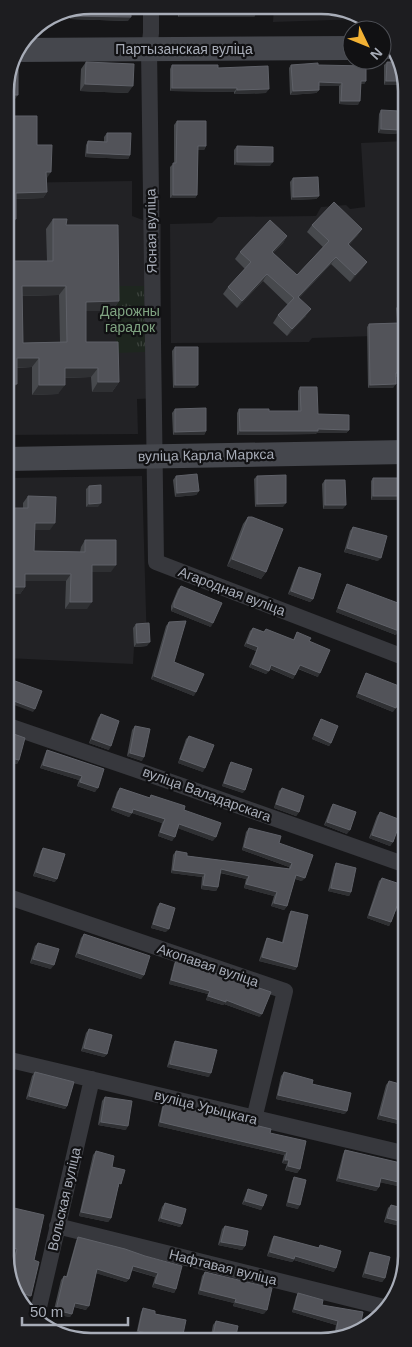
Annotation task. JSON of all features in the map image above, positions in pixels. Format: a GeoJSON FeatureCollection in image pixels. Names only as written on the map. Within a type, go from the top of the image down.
{"type":"FeatureCollection","features":[{"type":"Feature","properties":{"kind":"main road","name":"Партызанская вуліца"},"geometry":{"type":"LineString","coordinates":[[26,50],[342,48]]}},
{"type":"Feature","properties":{"kind":"main road","name":"вуліца Карла Маркса"},"geometry":{"type":"LineString","coordinates":[[14,459],[398,452]]}},
{"type":"Feature","properties":{"kind":"street","name":"Ясная вуліца"},"geometry":{"type":"LineString","coordinates":[[151,14],[151,34],[148,49],[154,456]]}},
{"type":"Feature","properties":{"kind":"street","name":"Агародная вуліца"},"geometry":{"type":"LineString","coordinates":[[154,456],[156,562],[398,655]]}},
{"type":"Feature","properties":{"kind":"street","name":"вуліца Валадарскага"},"geometry":{"type":"LineString","coordinates":[[14,728],[398,863]]}},
{"type":"Feature","properties":{"kind":"street","name":"Акопавая вуліца"},"geometry":{"type":"LineString","coordinates":[[14,899],[285,991],[254,1119]]}},
{"type":"Feature","properties":{"kind":"street","name":"вуліца Урыцкага"},"geometry":{"type":"LineString","coordinates":[[14,1061],[398,1152]]}},
{"type":"Feature","properties":{"kind":"street","name":"Вольская вуліца"},"geometry":{"type":"LineString","coordinates":[[38,1312],[92,1079]]}},
{"type":"Feature","properties":{"kind":"street","name":"Нафтавая вуліца"},"geometry":{"type":"LineString","coordinates":[[58,1226],[380,1306]]}},
{"type":"Feature","properties":{"kind":"shaded area"},"geometry":{"type":"Polygon","coordinates":[[[274,14],[336,15],[349,19],[273,22],[274,14]]]}},
{"type":"Feature","properties":{"kind":"shaded area"},"geometry":{"type":"Polygon","coordinates":[[[398,141],[398,335],[312,338],[309,342],[171,343],[170,224],[212,223],[218,217],[316,216],[321,207],[346,205],[350,209],[365,207],[361,143],[398,141]]]}},
{"type":"Feature","properties":{"kind":"shaded area"},"geometry":{"type":"Polygon","coordinates":[[[132,181],[132,216],[151,223],[161,224],[161,398],[137,399],[138,434],[14,435],[14,183],[132,181]]]}},
{"type":"Feature","properties":{"kind":"shaded area"},"geometry":{"type":"Polygon","coordinates":[[[142,476],[147,646],[134,647],[133,664],[14,658],[14,478],[142,476]]]}},
{"type":"Feature","properties":{"kind":"green space","name":"Дарожны гарадок"},"geometry":{"type":"Polygon","coordinates":[[[116,286],[144,286],[145,352],[116,353],[116,286]]]}},
{"type":"Feature","properties":{"kind":"building"},"geometry":{"type":"Polygon","coordinates":[[[131,14],[131,17],[73,16],[131,14]]]}},
{"type":"Feature","properties":{"kind":"building"},"geometry":{"type":"Polygon","coordinates":[[[86,62],[134,64],[133,86],[85,84],[86,62]]]}},
{"type":"Feature","properties":{"kind":"building"},"geometry":{"type":"Polygon","coordinates":[[[392,62],[397,76],[397,81],[386,81],[387,70],[392,70],[392,62]]]}},
{"type":"Feature","properties":{"kind":"building"},"geometry":{"type":"Polygon","coordinates":[[[318,63],[318,65],[342,66],[342,70],[366,70],[366,81],[361,81],[360,101],[341,101],[342,83],[319,82],[319,90],[293,91],[291,65],[318,63]]]}},
{"type":"Feature","properties":{"kind":"building"},"geometry":{"type":"Polygon","coordinates":[[[172,65],[218,65],[218,68],[268,66],[269,89],[172,88],[172,65]]]}},
{"type":"Feature","properties":{"kind":"building"},"geometry":{"type":"Polygon","coordinates":[[[18,66],[18,95],[14,95],[14,86],[18,66]]]}},
{"type":"Feature","properties":{"kind":"building"},"geometry":{"type":"Polygon","coordinates":[[[381,110],[398,111],[398,130],[381,129],[381,110]]]}},
{"type":"Feature","properties":{"kind":"building"},"geometry":{"type":"Polygon","coordinates":[[[14,116],[37,116],[37,145],[52,145],[51,172],[46,172],[47,192],[16,193],[16,219],[14,219],[14,116]]]}},
{"type":"Feature","properties":{"kind":"building"},"geometry":{"type":"Polygon","coordinates":[[[177,121],[206,121],[206,146],[198,146],[197,195],[173,195],[173,163],[176,163],[177,121]]]}},
{"type":"Feature","properties":{"kind":"building"},"geometry":{"type":"Polygon","coordinates":[[[107,133],[131,133],[130,155],[87,153],[88,141],[107,142],[107,133]]]}},
{"type":"Feature","properties":{"kind":"building"},"geometry":{"type":"Polygon","coordinates":[[[237,146],[273,147],[273,162],[237,162],[237,146]]]}},
{"type":"Feature","properties":{"kind":"building"},"geometry":{"type":"Polygon","coordinates":[[[318,177],[319,196],[293,197],[293,178],[318,177]]]}},
{"type":"Feature","properties":{"kind":"building"},"geometry":{"type":"Polygon","coordinates":[[[334,202],[362,229],[348,244],[367,262],[355,275],[336,257],[298,297],[311,309],[292,329],[278,315],[294,298],[267,274],[242,301],[228,287],[251,262],[240,252],[270,220],[287,236],[272,252],[297,275],[329,241],[312,225],[334,202]]]}},
{"type":"Feature","properties":{"kind":"building"},"geometry":{"type":"Polygon","coordinates":[[[53,219],[67,219],[66,225],[118,225],[119,301],[86,302],[86,342],[118,342],[119,382],[98,382],[98,368],[65,368],[65,385],[39,385],[39,358],[17,358],[17,384],[14,384],[14,261],[53,261],[53,219]],[[22,286],[23,343],[67,342],[66,286],[22,286]]]}},
{"type":"Feature","properties":{"kind":"building"},"geometry":{"type":"Polygon","coordinates":[[[398,323],[398,373],[396,373],[396,384],[370,385],[369,324],[398,323]]]}},
{"type":"Feature","properties":{"kind":"building"},"geometry":{"type":"Polygon","coordinates":[[[175,347],[198,347],[198,385],[175,385],[175,347]]]}},
{"type":"Feature","properties":{"kind":"building"},"geometry":{"type":"Polygon","coordinates":[[[300,387],[317,387],[318,414],[349,415],[349,430],[240,431],[239,409],[301,411],[300,387]]]}},
{"type":"Feature","properties":{"kind":"building"},"geometry":{"type":"Polygon","coordinates":[[[206,408],[206,431],[175,432],[175,409],[206,408]]]}},
{"type":"Feature","properties":{"kind":"building"},"geometry":{"type":"Polygon","coordinates":[[[197,474],[199,491],[177,493],[176,476],[197,474]]]}},
{"type":"Feature","properties":{"kind":"building"},"geometry":{"type":"Polygon","coordinates":[[[286,475],[286,503],[257,504],[257,476],[286,475]]]}},
{"type":"Feature","properties":{"kind":"building"},"geometry":{"type":"Polygon","coordinates":[[[373,478],[398,478],[398,496],[373,496],[373,478]]]}},
{"type":"Feature","properties":{"kind":"building"},"geometry":{"type":"Polygon","coordinates":[[[325,480],[345,480],[346,505],[325,505],[325,480]]]}},
{"type":"Feature","properties":{"kind":"building"},"geometry":{"type":"Polygon","coordinates":[[[101,485],[101,503],[89,504],[89,486],[101,485]]]}},
{"type":"Feature","properties":{"kind":"building"},"geometry":{"type":"Polygon","coordinates":[[[28,496],[56,497],[55,523],[35,523],[34,551],[85,552],[85,540],[116,540],[116,565],[92,565],[92,602],[70,602],[71,574],[25,574],[25,587],[14,587],[14,508],[28,508],[28,496]]]}},
{"type":"Feature","properties":{"kind":"building"},"geometry":{"type":"Polygon","coordinates":[[[248,517],[283,529],[266,572],[232,559],[248,517]]]}},
{"type":"Feature","properties":{"kind":"building"},"geometry":{"type":"Polygon","coordinates":[[[353,527],[387,536],[381,558],[347,548],[353,527]]]}},
{"type":"Feature","properties":{"kind":"building"},"geometry":{"type":"Polygon","coordinates":[[[299,567],[321,574],[313,599],[291,591],[299,567]]]}},
{"type":"Feature","properties":{"kind":"building"},"geometry":{"type":"Polygon","coordinates":[[[347,584],[398,603],[398,631],[338,608],[347,584]]]}},
{"type":"Feature","properties":{"kind":"building"},"geometry":{"type":"Polygon","coordinates":[[[181,586],[222,603],[213,623],[174,607],[174,602],[181,586]]]}},
{"type":"Feature","properties":{"kind":"building"},"geometry":{"type":"Polygon","coordinates":[[[186,621],[174,662],[204,674],[196,692],[154,676],[169,622],[186,621]]]}},
{"type":"Feature","properties":{"kind":"building"},"geometry":{"type":"Polygon","coordinates":[[[149,623],[150,642],[137,643],[136,624],[149,623]]]}},
{"type":"Feature","properties":{"kind":"building"},"geometry":{"type":"Polygon","coordinates":[[[253,628],[264,632],[266,629],[294,640],[297,632],[311,638],[309,641],[330,650],[320,673],[300,665],[295,675],[271,665],[269,671],[252,664],[258,647],[247,643],[253,628]]]}},
{"type":"Feature","properties":{"kind":"building"},"geometry":{"type":"Polygon","coordinates":[[[366,673],[398,686],[398,703],[396,708],[358,693],[366,673]]]}},
{"type":"Feature","properties":{"kind":"building"},"geometry":{"type":"Polygon","coordinates":[[[14,681],[42,691],[35,709],[14,701],[14,681]]]}},
{"type":"Feature","properties":{"kind":"building"},"geometry":{"type":"Polygon","coordinates":[[[101,714],[119,721],[111,746],[92,739],[101,714]]]}},
{"type":"Feature","properties":{"kind":"building"},"geometry":{"type":"Polygon","coordinates":[[[321,719],[338,726],[331,743],[314,735],[321,719]]]}},
{"type":"Feature","properties":{"kind":"building"},"geometry":{"type":"Polygon","coordinates":[[[135,726],[150,729],[144,757],[130,753],[135,726]]]}},
{"type":"Feature","properties":{"kind":"building"},"geometry":{"type":"Polygon","coordinates":[[[14,734],[25,738],[19,760],[14,759],[14,734]]]}},
{"type":"Feature","properties":{"kind":"building"},"geometry":{"type":"Polygon","coordinates":[[[189,736],[214,745],[205,768],[180,759],[189,736]]]}},
{"type":"Feature","properties":{"kind":"building"},"geometry":{"type":"Polygon","coordinates":[[[47,750],[104,769],[98,788],[80,782],[82,776],[43,765],[47,750]]]}},
{"type":"Feature","properties":{"kind":"building"},"geometry":{"type":"Polygon","coordinates":[[[231,762],[252,769],[245,790],[224,783],[231,762]]]}},
{"type":"Feature","properties":{"kind":"building"},"geometry":{"type":"Polygon","coordinates":[[[120,788],[150,798],[151,795],[185,806],[184,810],[221,823],[216,837],[179,824],[175,837],[160,832],[165,819],[133,809],[132,813],[113,807],[120,788]]]}},
{"type":"Feature","properties":{"kind":"building"},"geometry":{"type":"Polygon","coordinates":[[[282,788],[304,796],[299,812],[276,804],[282,788]]]}},
{"type":"Feature","properties":{"kind":"building"},"geometry":{"type":"Polygon","coordinates":[[[333,804],[356,812],[350,830],[327,822],[333,804]]]}},
{"type":"Feature","properties":{"kind":"building"},"geometry":{"type":"Polygon","coordinates":[[[380,812],[398,819],[398,828],[393,842],[372,835],[380,812]]]}},
{"type":"Feature","properties":{"kind":"building"},"geometry":{"type":"Polygon","coordinates":[[[249,828],[281,836],[279,843],[313,855],[305,878],[296,875],[287,906],[274,903],[277,892],[246,884],[249,876],[221,869],[218,887],[203,885],[205,874],[173,870],[176,851],[187,853],[187,856],[290,869],[292,863],[244,847],[249,828]]]}},
{"type":"Feature","properties":{"kind":"building"},"geometry":{"type":"Polygon","coordinates":[[[43,848],[65,854],[57,879],[36,872],[43,848]]]}},
{"type":"Feature","properties":{"kind":"building"},"geometry":{"type":"Polygon","coordinates":[[[336,863],[356,868],[351,892],[331,888],[336,863]]]}},
{"type":"Feature","properties":{"kind":"building"},"geometry":{"type":"Polygon","coordinates":[[[382,878],[398,883],[398,906],[391,922],[369,915],[382,878]]]}},
{"type":"Feature","properties":{"kind":"building"},"geometry":{"type":"Polygon","coordinates":[[[160,903],[175,908],[169,929],[153,924],[160,903]]]}},
{"type":"Feature","properties":{"kind":"building"},"geometry":{"type":"Polygon","coordinates":[[[291,911],[308,915],[297,967],[262,957],[267,938],[283,943],[291,911]]]}},
{"type":"Feature","properties":{"kind":"building"},"geometry":{"type":"Polygon","coordinates":[[[84,934],[150,956],[144,975],[78,953],[84,934]]]}},
{"type":"Feature","properties":{"kind":"building"},"geometry":{"type":"Polygon","coordinates":[[[38,943],[59,949],[54,965],[33,959],[38,943]]]}},
{"type":"Feature","properties":{"kind":"building"},"geometry":{"type":"Polygon","coordinates":[[[176,960],[271,992],[262,1014],[226,1000],[226,1002],[208,996],[210,991],[171,980],[176,960]]]}},
{"type":"Feature","properties":{"kind":"building"},"geometry":{"type":"Polygon","coordinates":[[[89,1029],[112,1035],[107,1054],[84,1048],[89,1029]]]}},
{"type":"Feature","properties":{"kind":"building"},"geometry":{"type":"Polygon","coordinates":[[[175,1041],[217,1050],[211,1073],[170,1064],[175,1041]]]}},
{"type":"Feature","properties":{"kind":"building"},"geometry":{"type":"Polygon","coordinates":[[[35,1072],[74,1082],[67,1106],[29,1096],[35,1072]]]}},
{"type":"Feature","properties":{"kind":"building"},"geometry":{"type":"Polygon","coordinates":[[[284,1072],[313,1080],[312,1084],[351,1093],[347,1111],[278,1095],[284,1072]]]}},
{"type":"Feature","properties":{"kind":"building"},"geometry":{"type":"Polygon","coordinates":[[[389,1081],[398,1084],[398,1120],[380,1115],[389,1081]]]}},
{"type":"Feature","properties":{"kind":"building"},"geometry":{"type":"Polygon","coordinates":[[[105,1097],[132,1101],[128,1126],[101,1122],[105,1097]]]}},
{"type":"Feature","properties":{"kind":"building"},"geometry":{"type":"Polygon","coordinates":[[[164,1103],[271,1129],[270,1133],[306,1141],[300,1169],[288,1166],[289,1160],[285,1160],[287,1152],[160,1122],[164,1103]]]}},
{"type":"Feature","properties":{"kind":"building"},"geometry":{"type":"Polygon","coordinates":[[[345,1150],[398,1162],[398,1182],[381,1178],[379,1187],[339,1178],[345,1150]]]}},
{"type":"Feature","properties":{"kind":"building"},"geometry":{"type":"Polygon","coordinates":[[[96,1151],[114,1156],[112,1167],[125,1170],[121,1184],[119,1183],[111,1218],[81,1212],[96,1151]]]}},
{"type":"Feature","properties":{"kind":"building"},"geometry":{"type":"Polygon","coordinates":[[[294,1177],[306,1180],[300,1205],[288,1202],[294,1177]]]}},
{"type":"Feature","properties":{"kind":"building"},"geometry":{"type":"Polygon","coordinates":[[[248,1189],[267,1195],[263,1206],[245,1201],[248,1189]]]}},
{"type":"Feature","properties":{"kind":"building"},"geometry":{"type":"Polygon","coordinates":[[[165,1203],[186,1209],[182,1224],[161,1218],[165,1203]]]}},
{"type":"Feature","properties":{"kind":"building"},"geometry":{"type":"Polygon","coordinates":[[[391,1205],[398,1207],[398,1221],[387,1218],[391,1205]]]}},
{"type":"Feature","properties":{"kind":"building"},"geometry":{"type":"Polygon","coordinates":[[[14,1208],[44,1215],[34,1260],[39,1262],[31,1296],[23,1294],[15,1271],[14,1261],[17,1249],[14,1248],[14,1208]]]}},
{"type":"Feature","properties":{"kind":"building"},"geometry":{"type":"Polygon","coordinates":[[[225,1226],[248,1231],[245,1246],[221,1242],[225,1226]]]}},
{"type":"Feature","properties":{"kind":"building"},"geometry":{"type":"Polygon","coordinates":[[[274,1236],[319,1248],[320,1245],[341,1251],[336,1268],[295,1256],[294,1259],[270,1252],[274,1236]]]}},
{"type":"Feature","properties":{"kind":"building"},"geometry":{"type":"Polygon","coordinates":[[[78,1237],[182,1266],[176,1289],[155,1283],[158,1273],[133,1266],[129,1279],[97,1269],[89,1306],[75,1303],[72,1314],[56,1310],[64,1276],[67,1277],[78,1237]]]}},
{"type":"Feature","properties":{"kind":"building"},"geometry":{"type":"Polygon","coordinates":[[[370,1252],[390,1257],[385,1278],[365,1273],[370,1252]]]}},
{"type":"Feature","properties":{"kind":"building"},"geometry":{"type":"Polygon","coordinates":[[[205,1272],[272,1288],[267,1310],[235,1302],[236,1299],[200,1290],[205,1272]]]}},
{"type":"Feature","properties":{"kind":"building"},"geometry":{"type":"Polygon","coordinates":[[[298,1293],[323,1300],[322,1305],[363,1312],[360,1323],[336,1332],[338,1321],[294,1309],[298,1293]]]}},
{"type":"Feature","properties":{"kind":"building"},"geometry":{"type":"Polygon","coordinates":[[[143,1308],[155,1311],[155,1314],[186,1320],[183,1333],[146,1333],[138,1331],[143,1308]]]}},
{"type":"Feature","properties":{"kind":"building"},"geometry":{"type":"Polygon","coordinates":[[[216,1321],[238,1326],[236,1333],[213,1333],[216,1321]]]}}]}
